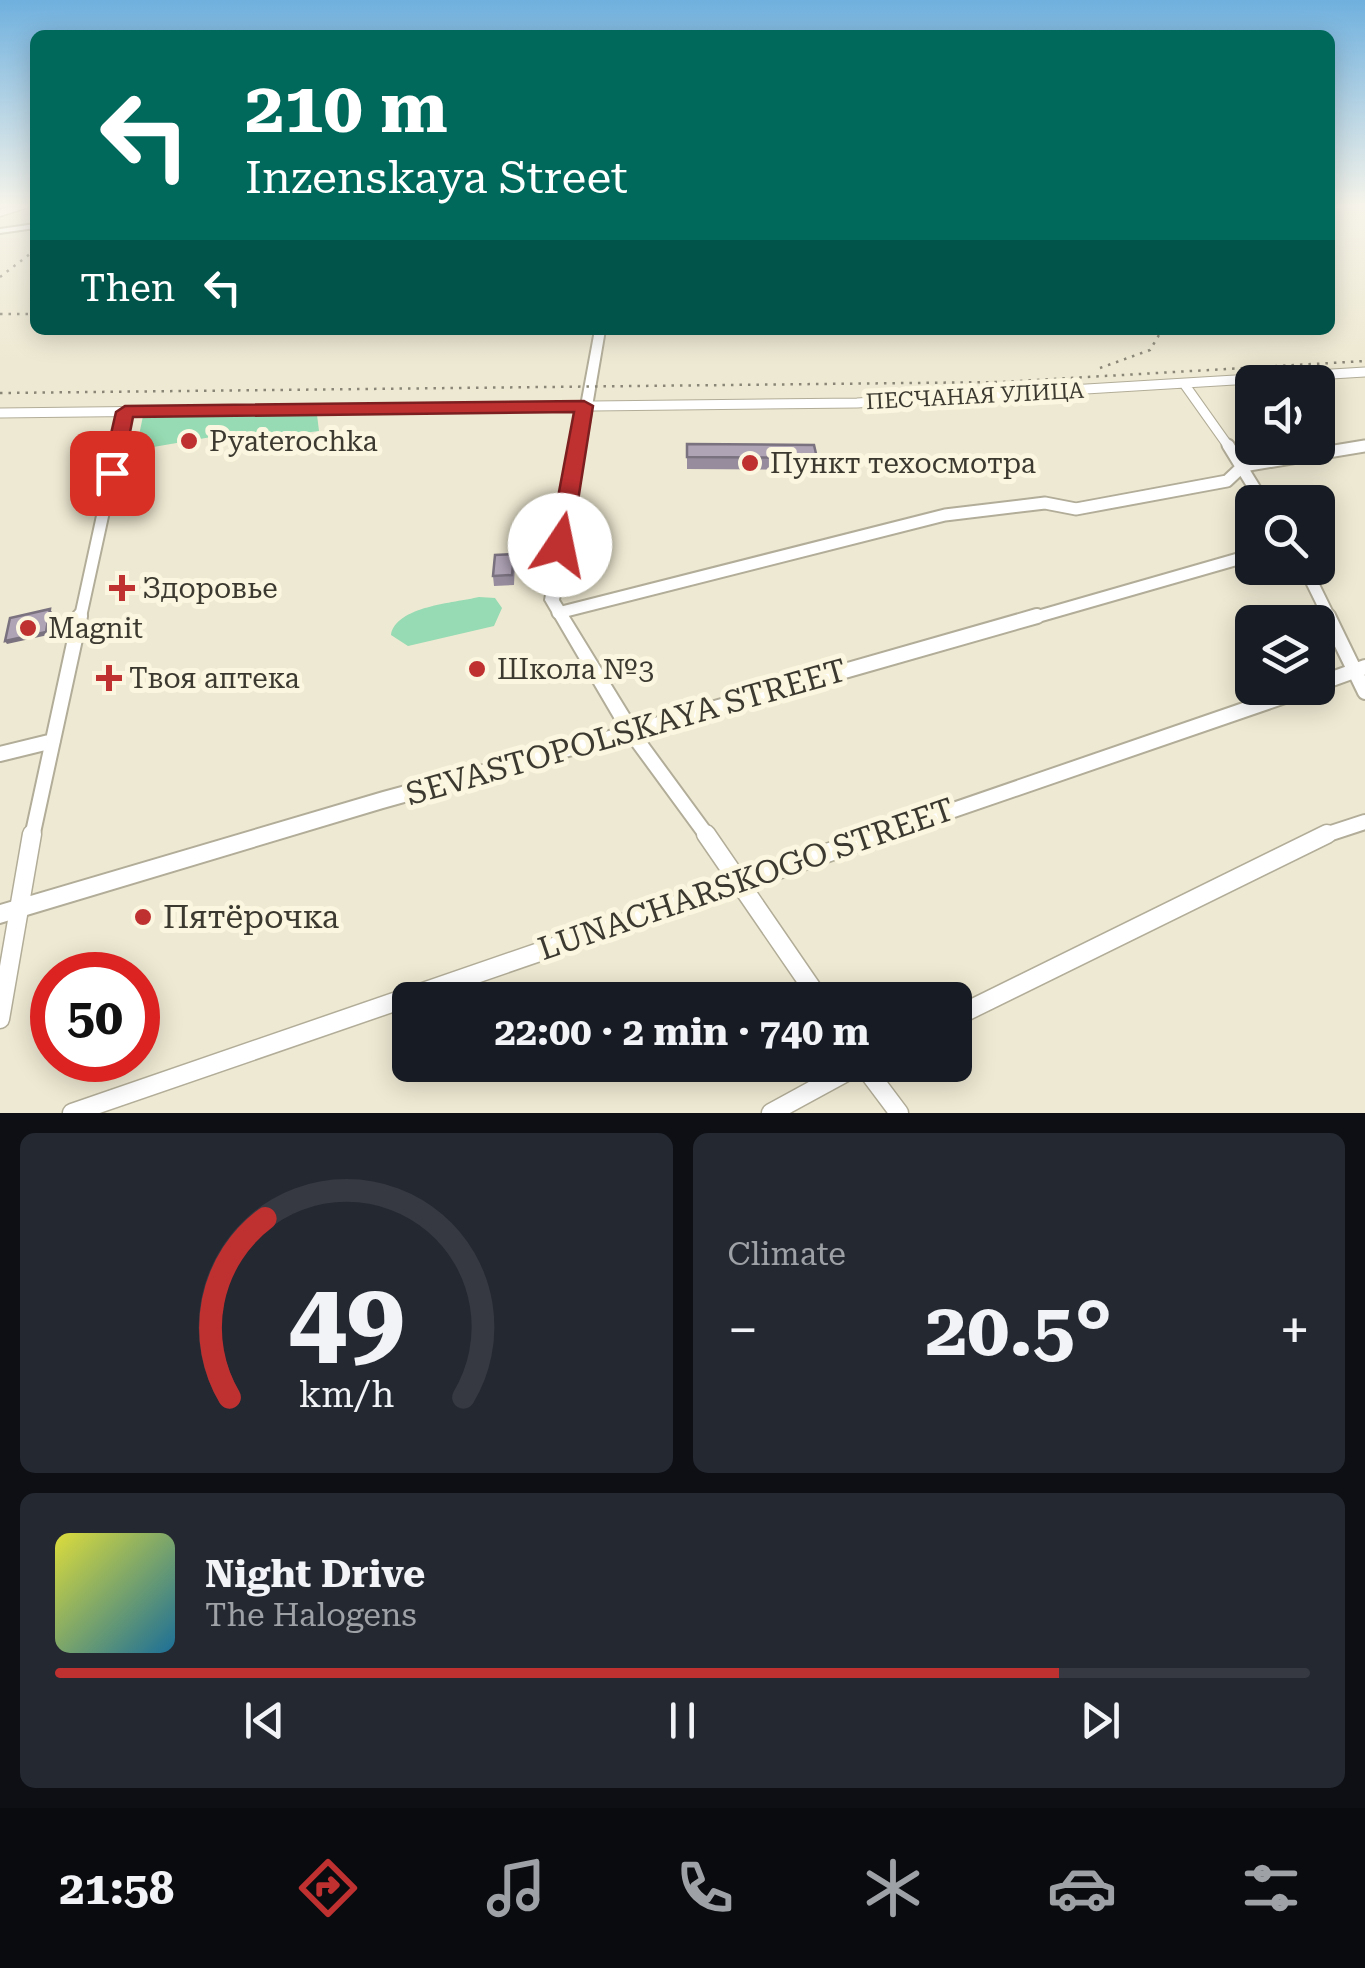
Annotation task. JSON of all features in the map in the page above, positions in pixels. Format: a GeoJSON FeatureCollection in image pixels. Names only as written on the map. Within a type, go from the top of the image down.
{"type":"FeatureCollection","features":[{"type":"Feature","properties":{"kind":"main road"},"geometry":{"type":"LineString","coordinates":[[599,335],[552,600],[631,732]]}},
{"type":"Feature","properties":{"kind":"main road","name":"SEVASTOPOLSKAYA STREET"},"geometry":{"type":"LineString","coordinates":[[8,911],[383,800],[631,732]]}},
{"type":"Feature","properties":{"kind":"street","name":"ПЕСЧАНАЯ УЛИЦА"},"geometry":{"type":"LineString","coordinates":[[0,413],[857,402],[1365,372]]}},
{"type":"Feature","properties":{"kind":"street"},"geometry":{"type":"LineString","coordinates":[[1186,385],[1254,485]]}},
{"type":"Feature","properties":{"kind":"street"},"geometry":{"type":"LineString","coordinates":[[0,1019],[8,911],[53,741],[125,412]]}},
{"type":"Feature","properties":{"kind":"street"},"geometry":{"type":"LineString","coordinates":[[558,613],[945,515],[1045,503],[1076,509],[1228,481],[1243,466],[1365,446]]}},
{"type":"Feature","properties":{"kind":"street","name":"SEVASTOPOLSKAYA STREET"},"geometry":{"type":"LineString","coordinates":[[631,732],[1235,560]]}},
{"type":"Feature","properties":{"kind":"street"},"geometry":{"type":"LineString","coordinates":[[1314,585],[1360,669],[1365,692]]}},
{"type":"Feature","properties":{"kind":"street"},"geometry":{"type":"LineString","coordinates":[[1335,678],[1360,669]]}},
{"type":"Feature","properties":{"kind":"street","name":"LUNACHARSKOGO STREET"},"geometry":{"type":"LineString","coordinates":[[72,1113],[1258,705]]}},
{"type":"Feature","properties":{"kind":"street"},"geometry":{"type":"LineString","coordinates":[[631,732],[740,880],[808,982]]}},
{"type":"Feature","properties":{"kind":"street"},"geometry":{"type":"LineString","coordinates":[[0,754],[53,741]]}},
{"type":"Feature","properties":{"kind":"street"},"geometry":{"type":"LineString","coordinates":[[972,1009],[1315,838],[1365,822]]}},
{"type":"Feature","properties":{"kind":"street"},"geometry":{"type":"LineString","coordinates":[[772,1113],[829,1082]]}},
{"type":"Feature","properties":{"kind":"street"},"geometry":{"type":"LineString","coordinates":[[874,1082],[899,1113]]}},
{"type":"Feature","properties":{"kind":"green space"},"geometry":{"type":"Polygon","coordinates":[[[317,415],[319,431],[246,440],[246,431],[136,450],[143,416],[317,415]]]}},
{"type":"Feature","properties":{"kind":"green space"},"geometry":{"type":"Polygon","coordinates":[[[479,597],[495,598],[502,608],[494,626],[408,646],[391,635],[395,625],[414,612],[479,597]]]}},
{"type":"Feature","properties":{"kind":"building"},"geometry":{"type":"Polygon","coordinates":[[[687,444],[814,445],[817,458],[687,457],[687,444]]]}},
{"type":"Feature","properties":{"kind":"building"},"geometry":{"type":"Polygon","coordinates":[[[514,554],[512,575],[493,576],[495,555],[514,554]]]}},
{"type":"Feature","properties":{"kind":"building","name":"Magnit"},"geometry":{"type":"Polygon","coordinates":[[[50,609],[46,632],[5,641],[10,618],[50,609]]]}},
{"type":"Feature","properties":{"kind":"railway"},"geometry":{"type":"LineString","coordinates":[[0,277],[26,257]]}},
{"type":"Feature","properties":{"kind":"railway"},"geometry":{"type":"LineString","coordinates":[[0,314],[30,314]]}},
{"type":"Feature","properties":{"kind":"railway"},"geometry":{"type":"LineString","coordinates":[[1100,368],[1150,350],[1159,335]]}},
{"type":"Feature","properties":{"kind":"railway"},"geometry":{"type":"LineString","coordinates":[[0,393],[1001,382],[1365,361]]}},
{"type":"Feature","properties":{"kind":"place","name":"Pyaterochka"},"geometry":{"type":"Point","coordinates":[189,441]}},
{"type":"Feature","properties":{"kind":"place","name":"Пункт техосмотра"},"geometry":{"type":"Point","coordinates":[750,463]}},
{"type":"Feature","properties":{"kind":"place","name":"Здоровье"},"geometry":{"type":"Point","coordinates":[122,588]}},
{"type":"Feature","properties":{"kind":"place","name":"Magnit"},"geometry":{"type":"Point","coordinates":[28,628]}},
{"type":"Feature","properties":{"kind":"place","name":"Школа №3"},"geometry":{"type":"Point","coordinates":[477,669]}},
{"type":"Feature","properties":{"kind":"place","name":"Твоя аптека"},"geometry":{"type":"Point","coordinates":[109,678]}},
{"type":"Feature","properties":{"kind":"place","name":"Пятёрочка"},"geometry":{"type":"Point","coordinates":[143,917]}},
{"type":"Feature","properties":{"kind":"route"},"geometry":{"type":"LineString","coordinates":[[112,473],[125,412],[584,406],[560,545]]}}]}
